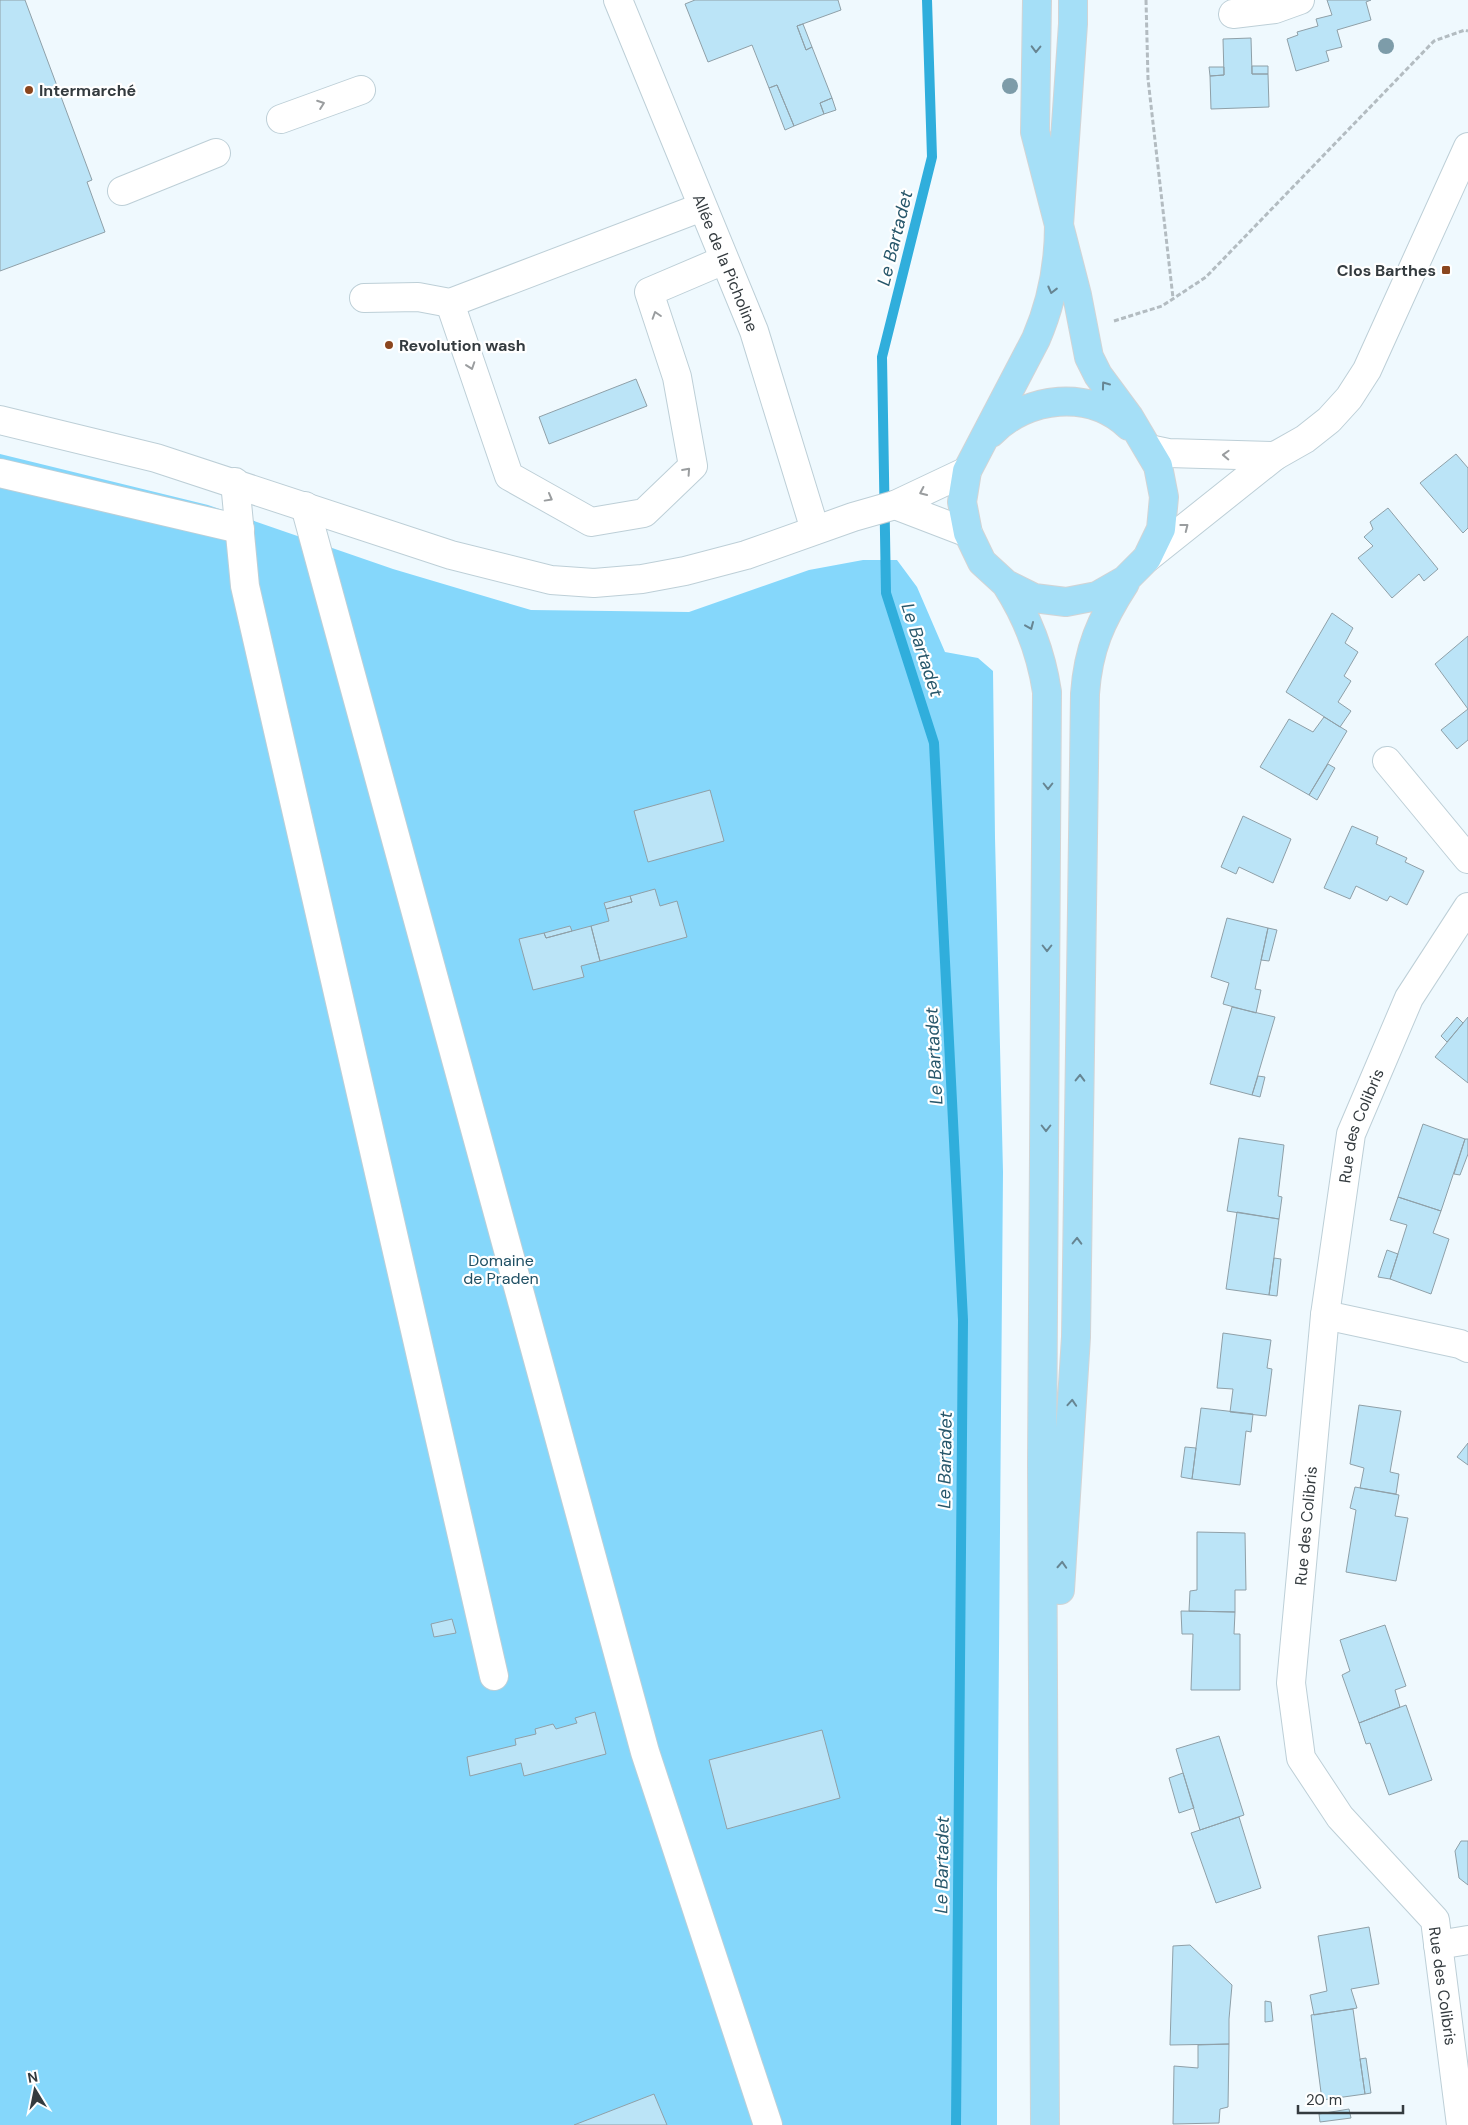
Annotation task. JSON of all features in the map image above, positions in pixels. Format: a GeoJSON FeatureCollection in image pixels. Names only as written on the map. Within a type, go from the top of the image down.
{"type":"FeatureCollection","features":[{"type":"Feature","properties":{"kind":"main road"},"geometry":{"type":"LineString","coordinates":[[1037,0],[1035,132],[1077,294],[1089,357],[1098,375],[1146,444],[1158,466],[1164,497],[1161,529],[1100,626],[1087,666],[1076,1337],[1045,1841]]}},
{"type":"Feature","properties":{"kind":"main road"},"geometry":{"type":"LineString","coordinates":[[1073,0],[1057,267],[1044,320],[1008,396],[967,471],[962,502],[968,533],[982,562],[1006,584],[1034,598],[1066,602],[1097,596],[1125,580],[1139,566]]}},
{"type":"Feature","properties":{"kind":"main road"},"geometry":{"type":"LineString","coordinates":[[981,443],[1002,421],[1030,406],[1061,400],[1092,404],[1121,418],[1146,444]]}},
{"type":"Feature","properties":{"kind":"main road"},"geometry":{"type":"LineString","coordinates":[[1006,584],[1033,634],[1047,692],[1042,1463],[1045,2125]]}},
{"type":"Feature","properties":{"kind":"street","name":"Allée de la Picholine"},"geometry":{"type":"LineString","coordinates":[[618,0],[754,331],[815,530]]}},
{"type":"Feature","properties":{"kind":"street"},"geometry":{"type":"LineString","coordinates":[[1233,14],[1275,9],[1300,0]]}},
{"type":"Feature","properties":{"kind":"street"},"geometry":{"type":"LineString","coordinates":[[281,119],[361,90]]}},
{"type":"Feature","properties":{"kind":"street"},"geometry":{"type":"LineString","coordinates":[[1139,566],[1275,456],[1305,439],[1329,420],[1349,398],[1366,370],[1468,147]]}},
{"type":"Feature","properties":{"kind":"street"},"geometry":{"type":"LineString","coordinates":[[122,190],[216,153]]}},
{"type":"Feature","properties":{"kind":"street"},"geometry":{"type":"LineString","coordinates":[[364,298],[418,296],[450,303],[702,207]]}},
{"type":"Feature","properties":{"kind":"street"},"geometry":{"type":"LineString","coordinates":[[450,303],[509,476],[591,522],[644,513],[693,466],[677,377],[649,292],[724,260]]}},
{"type":"Feature","properties":{"kind":"street"},"geometry":{"type":"LineString","coordinates":[[0,420],[156,458],[235,482],[451,555],[552,580],[594,583],[642,579],[685,571],[746,555],[853,517],[895,505],[967,471]]}},
{"type":"Feature","properties":{"kind":"street"},"geometry":{"type":"LineString","coordinates":[[1146,444],[1168,453],[1275,456]]}},
{"type":"Feature","properties":{"kind":"street"},"geometry":{"type":"LineString","coordinates":[[0,473],[240,529]]}},
{"type":"Feature","properties":{"kind":"street"},"geometry":{"type":"LineString","coordinates":[[235,482],[247,596],[494,1676]]}},
{"type":"Feature","properties":{"kind":"street"},"geometry":{"type":"LineString","coordinates":[[895,505],[968,533]]}},
{"type":"Feature","properties":{"kind":"street"},"geometry":{"type":"LineString","coordinates":[[305,506],[645,1752],[768,2125]]}},
{"type":"Feature","properties":{"kind":"street"},"geometry":{"type":"LineString","coordinates":[[1387,762],[1468,859]]}},
{"type":"Feature","properties":{"kind":"street","name":"Rue des Colibris"},"geometry":{"type":"LineString","coordinates":[[1461,2125],[1435,1920],[1340,1818],[1301,1758],[1291,1683],[1325,1315],[1350,1134],[1409,998],[1468,907]]}},
{"type":"Feature","properties":{"kind":"street"},"geometry":{"type":"LineString","coordinates":[[1325,1315],[1460,1344],[1468,1348]]}},
{"type":"Feature","properties":{"kind":"street"},"geometry":{"type":"LineString","coordinates":[[1438,1945],[1468,1940]]}},
{"type":"Feature","properties":{"kind":"path"},"geometry":{"type":"LineString","coordinates":[[1146,0],[1148,79],[1173,298]]}},
{"type":"Feature","properties":{"kind":"path"},"geometry":{"type":"LineString","coordinates":[[1083,332],[1162,306],[1206,277],[1434,41],[1465,30],[1468,31]]}},
{"type":"Feature","properties":{"kind":"green space","name":"Domaine de Praden"},"geometry":{"type":"Polygon","coordinates":[[[0,454],[208,505],[393,569],[531,610],[689,612],[809,570],[863,560],[897,560],[917,587],[945,652],[978,658],[993,671],[1003,1172],[997,2125],[0,2125],[0,454]]]}},
{"type":"Feature","properties":{"kind":"building","name":"Intermarché"},"geometry":{"type":"Polygon","coordinates":[[[0,0],[25,0],[92,180],[87,182],[105,232],[0,271],[0,0]]]}},
{"type":"Feature","properties":{"kind":"building"},"geometry":{"type":"Polygon","coordinates":[[[695,0],[838,0],[841,10],[797,26],[806,50],[812,47],[832,98],[820,103],[824,114],[794,126],[777,85],[769,88],[752,45],[708,62],[685,4],[695,0]]]}},
{"type":"Feature","properties":{"kind":"building"},"geometry":{"type":"Polygon","coordinates":[[[1327,0],[1371,0],[1366,2],[1371,20],[1337,30],[1342,47],[1326,51],[1329,61],[1296,71],[1287,39],[1298,35],[1297,32],[1318,26],[1316,19],[1332,15],[1327,0]]]}},
{"type":"Feature","properties":{"kind":"building"},"geometry":{"type":"Polygon","coordinates":[[[803,24],[812,47],[806,50],[797,26],[803,24]]]}},
{"type":"Feature","properties":{"kind":"building"},"geometry":{"type":"Polygon","coordinates":[[[1251,38],[1252,74],[1268,74],[1269,107],[1211,109],[1210,76],[1224,75],[1223,39],[1251,38]]]}},
{"type":"Feature","properties":{"kind":"building"},"geometry":{"type":"Polygon","coordinates":[[[1252,66],[1268,66],[1268,74],[1252,74],[1252,66]]]}},
{"type":"Feature","properties":{"kind":"building"},"geometry":{"type":"Polygon","coordinates":[[[1209,67],[1224,67],[1224,75],[1210,76],[1209,67]]]}},
{"type":"Feature","properties":{"kind":"building"},"geometry":{"type":"Polygon","coordinates":[[[777,85],[794,126],[785,130],[769,88],[777,85]]]}},
{"type":"Feature","properties":{"kind":"building"},"geometry":{"type":"Polygon","coordinates":[[[832,98],[836,110],[824,114],[820,103],[832,98]]]}},
{"type":"Feature","properties":{"kind":"building"},"geometry":{"type":"Polygon","coordinates":[[[636,379],[647,406],[549,444],[539,417],[636,379]]]}},
{"type":"Feature","properties":{"kind":"building"},"geometry":{"type":"Polygon","coordinates":[[[1456,454],[1468,468],[1468,528],[1463,533],[1420,483],[1456,454]]]}},
{"type":"Feature","properties":{"kind":"building"},"geometry":{"type":"Polygon","coordinates":[[[1388,508],[1438,569],[1424,581],[1419,574],[1392,598],[1358,558],[1373,546],[1364,537],[1373,529],[1370,522],[1388,508]]]}},
{"type":"Feature","properties":{"kind":"building"},"geometry":{"type":"Polygon","coordinates":[[[1332,613],[1353,628],[1345,643],[1358,652],[1344,676],[1351,681],[1338,702],[1351,711],[1340,727],[1286,692],[1332,613]]]}},
{"type":"Feature","properties":{"kind":"building"},"geometry":{"type":"Polygon","coordinates":[[[1468,636],[1468,709],[1435,664],[1468,636]]]}},
{"type":"Feature","properties":{"kind":"building"},"geometry":{"type":"Polygon","coordinates":[[[1468,709],[1468,740],[1457,749],[1441,730],[1468,709]]]}},
{"type":"Feature","properties":{"kind":"building"},"geometry":{"type":"Polygon","coordinates":[[[1324,717],[1347,731],[1309,795],[1260,767],[1289,719],[1313,732],[1324,717]]]}},
{"type":"Feature","properties":{"kind":"building"},"geometry":{"type":"Polygon","coordinates":[[[1328,764],[1335,768],[1317,800],[1309,795],[1328,764]]]}},
{"type":"Feature","properties":{"kind":"building"},"geometry":{"type":"Polygon","coordinates":[[[710,790],[724,841],[648,862],[634,811],[710,790]]]}},
{"type":"Feature","properties":{"kind":"building"},"geometry":{"type":"Polygon","coordinates":[[[1243,816],[1291,839],[1273,883],[1239,867],[1236,874],[1221,867],[1243,816]]]}},
{"type":"Feature","properties":{"kind":"building"},"geometry":{"type":"Polygon","coordinates":[[[1352,826],[1378,837],[1376,844],[1407,858],[1405,862],[1424,871],[1407,905],[1390,896],[1387,901],[1356,886],[1350,899],[1324,888],[1352,826]]]}},
{"type":"Feature","properties":{"kind":"building"},"geometry":{"type":"Polygon","coordinates":[[[655,889],[660,906],[677,901],[687,937],[600,961],[591,926],[609,921],[606,909],[632,902],[630,896],[655,889]]]}},
{"type":"Feature","properties":{"kind":"building"},"geometry":{"type":"Polygon","coordinates":[[[630,896],[632,902],[606,909],[604,903],[630,896]]]}},
{"type":"Feature","properties":{"kind":"building"},"geometry":{"type":"Polygon","coordinates":[[[1227,918],[1268,928],[1255,989],[1261,990],[1256,1013],[1223,1004],[1229,983],[1211,977],[1227,918]]]}},
{"type":"Feature","properties":{"kind":"building"},"geometry":{"type":"Polygon","coordinates":[[[570,926],[572,931],[546,938],[544,933],[570,926]]]}},
{"type":"Feature","properties":{"kind":"building"},"geometry":{"type":"Polygon","coordinates":[[[591,926],[600,961],[581,966],[584,977],[533,990],[519,939],[544,933],[546,938],[591,926]]]}},
{"type":"Feature","properties":{"kind":"building"},"geometry":{"type":"Polygon","coordinates":[[[1268,928],[1277,930],[1269,961],[1261,960],[1268,928]]]}},
{"type":"Feature","properties":{"kind":"building"},"geometry":{"type":"Polygon","coordinates":[[[1232,1007],[1275,1017],[1252,1095],[1210,1084],[1232,1007]]]}},
{"type":"Feature","properties":{"kind":"building"},"geometry":{"type":"Polygon","coordinates":[[[1457,1017],[1463,1023],[1447,1042],[1441,1036],[1457,1017]]]}},
{"type":"Feature","properties":{"kind":"building"},"geometry":{"type":"Polygon","coordinates":[[[1468,1017],[1468,1083],[1435,1057],[1468,1017]]]}},
{"type":"Feature","properties":{"kind":"building"},"geometry":{"type":"Polygon","coordinates":[[[1258,1076],[1265,1077],[1260,1097],[1252,1095],[1258,1076]]]}},
{"type":"Feature","properties":{"kind":"building"},"geometry":{"type":"Polygon","coordinates":[[[1423,1124],[1465,1139],[1441,1211],[1398,1197],[1423,1124]]]}},
{"type":"Feature","properties":{"kind":"building"},"geometry":{"type":"Polygon","coordinates":[[[1239,1138],[1284,1145],[1278,1196],[1282,1197],[1279,1219],[1227,1211],[1239,1138]]]}},
{"type":"Feature","properties":{"kind":"building"},"geometry":{"type":"Polygon","coordinates":[[[1465,1139],[1468,1139],[1468,1154],[1460,1175],[1454,1174],[1465,1139]]]}},
{"type":"Feature","properties":{"kind":"building"},"geometry":{"type":"Polygon","coordinates":[[[1398,1197],[1441,1211],[1433,1233],[1449,1239],[1431,1294],[1390,1279],[1407,1225],[1390,1220],[1398,1197]]]}},
{"type":"Feature","properties":{"kind":"building"},"geometry":{"type":"Polygon","coordinates":[[[1237,1212],[1279,1219],[1269,1295],[1226,1289],[1237,1212]]]}},
{"type":"Feature","properties":{"kind":"building"},"geometry":{"type":"Polygon","coordinates":[[[1387,1250],[1398,1254],[1390,1279],[1378,1277],[1387,1250]]]}},
{"type":"Feature","properties":{"kind":"building"},"geometry":{"type":"Polygon","coordinates":[[[1274,1258],[1281,1259],[1277,1296],[1269,1295],[1274,1258]]]}},
{"type":"Feature","properties":{"kind":"building"},"geometry":{"type":"Polygon","coordinates":[[[1223,1333],[1271,1340],[1267,1368],[1272,1369],[1266,1416],[1230,1412],[1233,1389],[1217,1388],[1223,1333]]]}},
{"type":"Feature","properties":{"kind":"building"},"geometry":{"type":"Polygon","coordinates":[[[1359,1405],[1401,1411],[1390,1472],[1399,1474],[1396,1494],[1360,1488],[1364,1468],[1350,1464],[1359,1405]]]}},
{"type":"Feature","properties":{"kind":"building"},"geometry":{"type":"Polygon","coordinates":[[[1201,1408],[1253,1414],[1251,1432],[1246,1431],[1240,1485],[1192,1479],[1201,1408]]]}},
{"type":"Feature","properties":{"kind":"building"},"geometry":{"type":"Polygon","coordinates":[[[1468,1443],[1468,1465],[1457,1457],[1468,1443]]]}},
{"type":"Feature","properties":{"kind":"building"},"geometry":{"type":"Polygon","coordinates":[[[1185,1447],[1196,1448],[1192,1479],[1181,1477],[1185,1447]]]}},
{"type":"Feature","properties":{"kind":"building"},"geometry":{"type":"Polygon","coordinates":[[[1355,1487],[1399,1495],[1395,1516],[1408,1518],[1396,1581],[1346,1572],[1356,1510],[1350,1508],[1355,1487]]]}},
{"type":"Feature","properties":{"kind":"building"},"geometry":{"type":"Polygon","coordinates":[[[1197,1532],[1245,1533],[1246,1590],[1235,1590],[1235,1612],[1189,1611],[1190,1591],[1197,1590],[1197,1532]]]}},
{"type":"Feature","properties":{"kind":"building"},"geometry":{"type":"Polygon","coordinates":[[[1181,1611],[1235,1612],[1234,1634],[1240,1634],[1240,1690],[1191,1690],[1193,1634],[1182,1634],[1181,1611]]]}},
{"type":"Feature","properties":{"kind":"building"},"geometry":{"type":"Polygon","coordinates":[[[452,1619],[456,1633],[434,1637],[431,1624],[452,1619]]]}},
{"type":"Feature","properties":{"kind":"building"},"geometry":{"type":"Polygon","coordinates":[[[1385,1625],[1406,1686],[1395,1690],[1400,1707],[1359,1723],[1342,1675],[1350,1671],[1340,1640],[1385,1625]]]}},
{"type":"Feature","properties":{"kind":"building"},"geometry":{"type":"Polygon","coordinates":[[[1406,1705],[1432,1780],[1389,1795],[1370,1743],[1366,1744],[1359,1723],[1406,1705]]]}},
{"type":"Feature","properties":{"kind":"building"},"geometry":{"type":"Polygon","coordinates":[[[595,1712],[606,1754],[524,1776],[521,1763],[470,1776],[467,1757],[516,1745],[515,1739],[536,1734],[535,1729],[553,1724],[556,1729],[577,1723],[575,1718],[595,1712]]]}},
{"type":"Feature","properties":{"kind":"building"},"geometry":{"type":"Polygon","coordinates":[[[822,1730],[840,1798],[727,1829],[709,1760],[822,1730]]]}},
{"type":"Feature","properties":{"kind":"building"},"geometry":{"type":"Polygon","coordinates":[[[1219,1736],[1244,1815],[1200,1830],[1176,1749],[1219,1736]]]}},
{"type":"Feature","properties":{"kind":"building"},"geometry":{"type":"Polygon","coordinates":[[[1183,1773],[1194,1808],[1179,1813],[1169,1778],[1183,1773]]]}},
{"type":"Feature","properties":{"kind":"building"},"geometry":{"type":"Polygon","coordinates":[[[1239,1817],[1261,1888],[1216,1903],[1191,1833],[1239,1817]]]}},
{"type":"Feature","properties":{"kind":"building"},"geometry":{"type":"Polygon","coordinates":[[[1461,1841],[1468,1841],[1468,1885],[1459,1878],[1455,1851],[1461,1841]]]}},
{"type":"Feature","properties":{"kind":"building"},"geometry":{"type":"Polygon","coordinates":[[[1369,1927],[1379,1984],[1351,1989],[1357,2008],[1314,2015],[1310,1995],[1327,1991],[1318,1936],[1369,1927]]]}},
{"type":"Feature","properties":{"kind":"building"},"geometry":{"type":"Polygon","coordinates":[[[1190,1945],[1232,1985],[1229,2044],[1170,2045],[1173,1946],[1190,1945]]]}},
{"type":"Feature","properties":{"kind":"building"},"geometry":{"type":"Polygon","coordinates":[[[1265,2001],[1271,2002],[1273,2021],[1265,2022],[1265,2001]]]}},
{"type":"Feature","properties":{"kind":"building"},"geometry":{"type":"Polygon","coordinates":[[[1353,2009],[1365,2094],[1322,2100],[1311,2015],[1353,2009]]]}},
{"type":"Feature","properties":{"kind":"building"},"geometry":{"type":"Polygon","coordinates":[[[1229,2044],[1228,2107],[1220,2109],[1219,2123],[1173,2124],[1174,2066],[1198,2068],[1198,2045],[1229,2044]]]}},
{"type":"Feature","properties":{"kind":"building"},"geometry":{"type":"Polygon","coordinates":[[[1366,2058],[1371,2093],[1365,2094],[1360,2059],[1366,2058]]]}},
{"type":"Feature","properties":{"kind":"building"},"geometry":{"type":"Polygon","coordinates":[[[654,2094],[667,2125],[574,2125],[654,2094]]]}},
{"type":"Feature","properties":{"kind":"building"},"geometry":{"type":"Polygon","coordinates":[[[1349,2109],[1351,2118],[1320,2122],[1319,2114],[1349,2109]]]}},
{"type":"Feature","properties":{"kind":"waterway","name":"Le Bartadet"},"geometry":{"type":"LineString","coordinates":[[927,0],[932,157],[882,357],[886,593],[934,743],[963,1320],[956,2125]]}},
{"type":"Feature","properties":{"kind":"place","name":"Intermarché"},"geometry":{"type":"Point","coordinates":[29,90]}},
{"type":"Feature","properties":{"kind":"place","name":"Clos Barthes"},"geometry":{"type":"Point","coordinates":[1446,270]}},
{"type":"Feature","properties":{"kind":"place","name":"Revolution wash"},"geometry":{"type":"Point","coordinates":[389,345]}}]}
